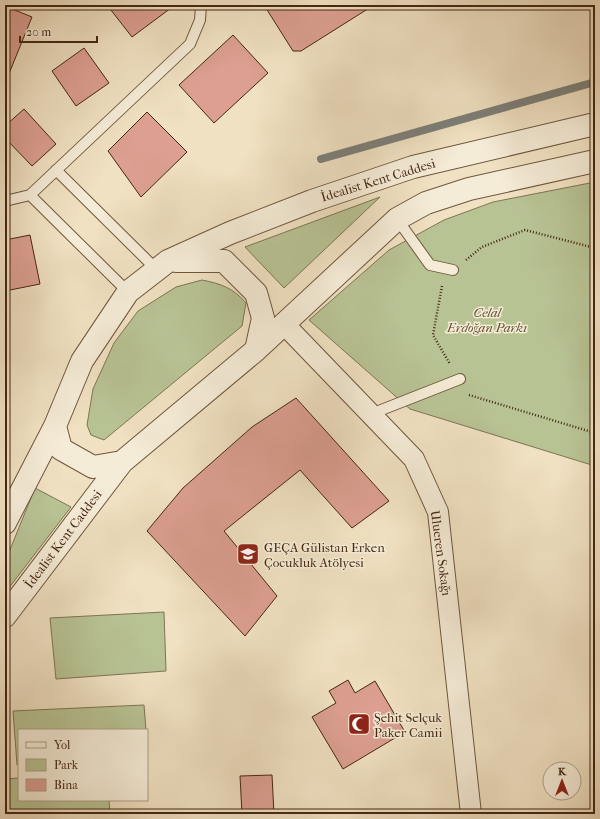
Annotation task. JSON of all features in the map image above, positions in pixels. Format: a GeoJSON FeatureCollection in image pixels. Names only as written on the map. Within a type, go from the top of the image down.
{"type":"FeatureCollection","features":[{"type":"Feature","properties":{"kind":"street","name":"İdealist Kent Caddesi"},"geometry":{"type":"LineString","coordinates":[[5,523],[55,426],[82,361],[128,292],[163,265],[230,233],[312,201],[414,167],[595,124]]}},
{"type":"Feature","properties":{"kind":"street","name":"İdealist Kent Caddesi"},"geometry":{"type":"LineString","coordinates":[[5,616],[122,462],[256,350],[397,219],[426,203],[470,189],[595,161]]}},
{"type":"Feature","properties":{"kind":"street"},"geometry":{"type":"LineString","coordinates":[[163,265],[224,261],[256,293],[263,318],[256,350]]}},
{"type":"Feature","properties":{"kind":"street","name":"Ulueren Sokağı"},"geometry":{"type":"LineString","coordinates":[[284,324],[414,459],[438,512],[471,814]]}},
{"type":"Feature","properties":{"kind":"street"},"geometry":{"type":"LineString","coordinates":[[55,426],[62,449],[93,467],[122,462]]}},
{"type":"Feature","properties":{"kind":"lane"},"geometry":{"type":"LineString","coordinates":[[5,201],[30,195],[190,44],[200,20],[201,5]]}},
{"type":"Feature","properties":{"kind":"lane"},"geometry":{"type":"LineString","coordinates":[[56,170],[163,265]]}},
{"type":"Feature","properties":{"kind":"lane"},"geometry":{"type":"LineString","coordinates":[[30,195],[128,292]]}},
{"type":"Feature","properties":{"kind":"lane"},"geometry":{"type":"LineString","coordinates":[[397,219],[430,265],[453,270]]}},
{"type":"Feature","properties":{"kind":"lane"},"geometry":{"type":"LineString","coordinates":[[371,414],[460,379]]}},
{"type":"Feature","properties":{"kind":"path"},"geometry":{"type":"LineString","coordinates":[[595,248],[525,230],[482,247],[443,280],[433,335],[470,396],[595,433]]}},
{"type":"Feature","properties":{"kind":"green space","name":"Celal Erdoğan Parkı"},"geometry":{"type":"Polygon","coordinates":[[[595,182],[595,466],[410,409],[309,320],[389,250],[444,220],[493,202],[595,182]]]}},
{"type":"Feature","properties":{"kind":"green space"},"geometry":{"type":"Polygon","coordinates":[[[380,197],[284,288],[245,247],[380,197]]]}},
{"type":"Feature","properties":{"kind":"green space"},"geometry":{"type":"Polygon","coordinates":[[[202,280],[227,287],[246,303],[242,326],[104,440],[91,435],[87,425],[93,389],[114,343],[138,311],[176,287],[202,280]]]}},
{"type":"Feature","properties":{"kind":"green space"},"geometry":{"type":"Polygon","coordinates":[[[35,488],[71,507],[5,593],[5,562],[35,488]]]}},
{"type":"Feature","properties":{"kind":"green space"},"geometry":{"type":"Polygon","coordinates":[[[164,612],[166,671],[56,679],[50,618],[164,612]]]}},
{"type":"Feature","properties":{"kind":"green space"},"geometry":{"type":"Polygon","coordinates":[[[144,705],[146,729],[18,729],[17,765],[13,711],[144,705]]]}},
{"type":"Feature","properties":{"kind":"green space"},"geometry":{"type":"Polygon","coordinates":[[[18,778],[18,801],[109,801],[110,814],[5,814],[5,779],[18,778]]]}},
{"type":"Feature","properties":{"kind":"building"},"geometry":{"type":"Polygon","coordinates":[[[107,5],[175,5],[132,37],[107,5]]]}},
{"type":"Feature","properties":{"kind":"building"},"geometry":{"type":"Polygon","coordinates":[[[264,5],[374,5],[301,51],[293,51],[264,5]]]}},
{"type":"Feature","properties":{"kind":"building"},"geometry":{"type":"Polygon","coordinates":[[[5,6],[32,17],[6,81],[5,81],[5,6]]]}},
{"type":"Feature","properties":{"kind":"building"},"geometry":{"type":"Polygon","coordinates":[[[233,35],[268,73],[214,123],[179,85],[233,35]]]}},
{"type":"Feature","properties":{"kind":"building"},"geometry":{"type":"Polygon","coordinates":[[[84,48],[109,83],[76,106],[52,71],[84,48]]]}},
{"type":"Feature","properties":{"kind":"building"},"geometry":{"type":"Polygon","coordinates":[[[24,109],[56,144],[32,166],[5,138],[5,126],[24,109]]]}},
{"type":"Feature","properties":{"kind":"building"},"geometry":{"type":"Polygon","coordinates":[[[147,112],[187,152],[141,197],[108,151],[147,112]]]}},
{"type":"Feature","properties":{"kind":"building"},"geometry":{"type":"Polygon","coordinates":[[[30,235],[40,284],[5,291],[5,240],[30,235]]]}},
{"type":"Feature","properties":{"kind":"building","name":"GEÇA Gülistan Erken Çocukluk Atölyesi"},"geometry":{"type":"Polygon","coordinates":[[[296,398],[389,501],[352,528],[300,470],[224,531],[277,596],[245,636],[147,531],[183,488],[252,427],[296,398]]]}},
{"type":"Feature","properties":{"kind":"building","name":"Şehit Selçuk Paker Camii"},"geometry":{"type":"Polygon","coordinates":[[[348,680],[355,693],[375,681],[405,732],[343,769],[312,717],[336,703],[329,691],[348,680]]]}},
{"type":"Feature","properties":{"kind":"building"},"geometry":{"type":"Polygon","coordinates":[[[272,775],[274,814],[242,814],[240,776],[272,775]]]}},
{"type":"Feature","properties":{"kind":"waterway"},"geometry":{"type":"LineString","coordinates":[[321,159],[595,82]]}},
{"type":"Feature","properties":{"kind":"place","name":"GEÇA Gülistan Erken Çocukluk Atölyesi"},"geometry":{"type":"Point","coordinates":[248,554]}},
{"type":"Feature","properties":{"kind":"place","name":"Şehit Selçuk Paker Camii"},"geometry":{"type":"Point","coordinates":[359,724]}}]}
